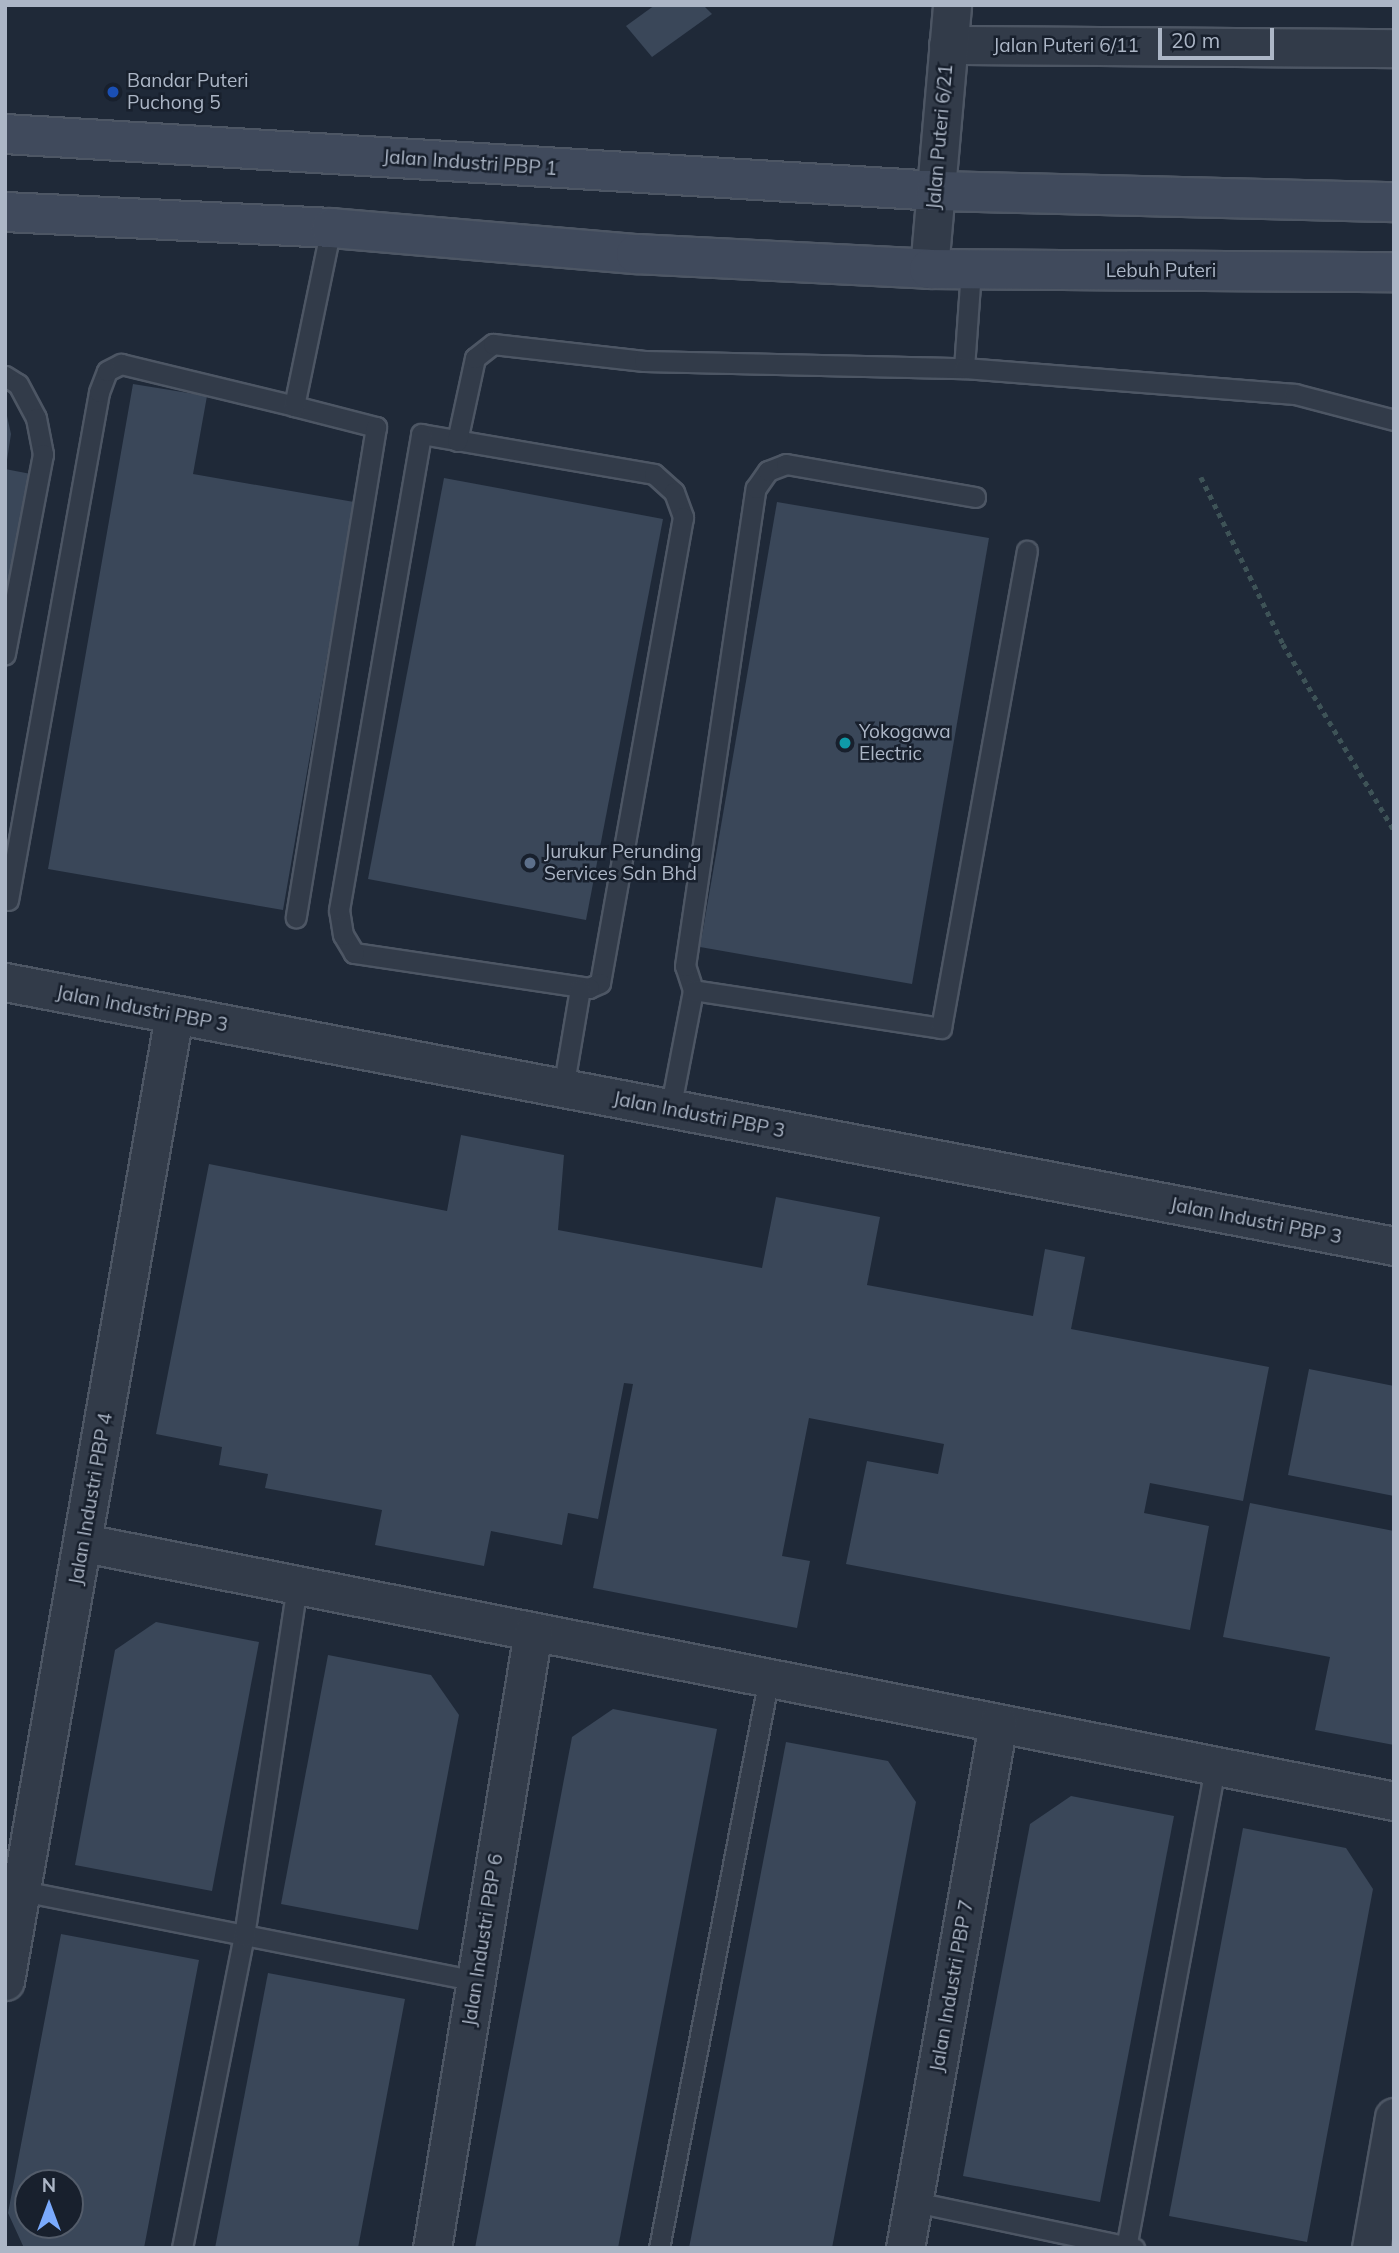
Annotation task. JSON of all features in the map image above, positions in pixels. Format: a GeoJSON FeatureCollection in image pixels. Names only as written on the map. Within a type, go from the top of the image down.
{"type":"FeatureCollection","features":[{"type":"Feature","properties":{"kind":"main road","name":"Jalan Industri PBP 1"},"geometry":{"type":"LineString","coordinates":[[5,134],[936,191]]}},
{"type":"Feature","properties":{"kind":"main road"},"geometry":{"type":"LineString","coordinates":[[936,191],[1394,202]]}},
{"type":"Feature","properties":{"kind":"main road"},"geometry":{"type":"LineString","coordinates":[[5,212],[331,228],[636,254],[929,269]]}},
{"type":"Feature","properties":{"kind":"main road","name":"Lebuh Puteri"},"geometry":{"type":"LineString","coordinates":[[929,269],[1394,272]]}},
{"type":"Feature","properties":{"kind":"street","name":"Jalan Puteri 6/21"},"geometry":{"type":"LineString","coordinates":[[929,269],[953,5]]}},
{"type":"Feature","properties":{"kind":"street","name":"Jalan Puteri 6/11"},"geometry":{"type":"LineString","coordinates":[[948,45],[1394,48]]}},
{"type":"Feature","properties":{"kind":"street","name":"Jalan Industri PBP 3"},"geometry":{"type":"LineString","coordinates":[[5,982],[1394,1246]]}},
{"type":"Feature","properties":{"kind":"street","name":"Jalan Industri PBP 4"},"geometry":{"type":"LineString","coordinates":[[5,1981],[174,1016]]}},
{"type":"Feature","properties":{"kind":"street"},"geometry":{"type":"LineString","coordinates":[[83,1543],[1394,1801]]}},
{"type":"Feature","properties":{"kind":"street","name":"Jalan Industri PBP 6"},"geometry":{"type":"LineString","coordinates":[[432,2248],[534,1632]]}},
{"type":"Feature","properties":{"kind":"street","name":"Jalan Industri PBP 7"},"geometry":{"type":"LineString","coordinates":[[905,2248],[998,1723]]}},
{"type":"Feature","properties":{"kind":"street"},"geometry":{"type":"LineString","coordinates":[[1371,2248],[1394,2117]]}},
{"type":"Feature","properties":{"kind":"lane"},"geometry":{"type":"LineString","coordinates":[[294,406],[331,228]]}},
{"type":"Feature","properties":{"kind":"lane"},"geometry":{"type":"LineString","coordinates":[[964,368],[971,270]]}},
{"type":"Feature","properties":{"kind":"lane"},"geometry":{"type":"LineString","coordinates":[[457,441],[475,358],[493,344],[644,361],[964,368],[1295,394],[1394,420]]}},
{"type":"Feature","properties":{"kind":"lane"},"geometry":{"type":"LineString","coordinates":[[8,900],[99,392],[107,371],[121,364],[376,427],[296,918]]}},
{"type":"Feature","properties":{"kind":"lane"},"geometry":{"type":"LineString","coordinates":[[5,376],[18,384],[36,418],[43,454],[5,654]]}},
{"type":"Feature","properties":{"kind":"lane"},"geometry":{"type":"LineString","coordinates":[[421,434],[654,474],[674,492],[684,517],[600,983],[580,989],[354,953],[343,935],[340,910],[421,434]]}},
{"type":"Feature","properties":{"kind":"lane"},"geometry":{"type":"LineString","coordinates":[[670,1110],[693,990],[685,966],[756,488],[768,471],[786,464],[975,496]]}},
{"type":"Feature","properties":{"kind":"lane"},"geometry":{"type":"LineString","coordinates":[[693,990],[941,1028],[1027,551]]}},
{"type":"Feature","properties":{"kind":"lane"},"geometry":{"type":"LineString","coordinates":[[564,1089],[580,989]]}},
{"type":"Feature","properties":{"kind":"lane"},"geometry":{"type":"LineString","coordinates":[[182,2248],[244,1936],[297,1585]]}},
{"type":"Feature","properties":{"kind":"lane"},"geometry":{"type":"LineString","coordinates":[[659,2248],[769,1678]]}},
{"type":"Feature","properties":{"kind":"lane"},"geometry":{"type":"LineString","coordinates":[[915,2202],[1129,2247],[1215,1766]]}},
{"type":"Feature","properties":{"kind":"lane"},"geometry":{"type":"LineString","coordinates":[[22,1891],[476,1981]]}},
{"type":"Feature","properties":{"kind":"path"},"geometry":{"type":"LineString","coordinates":[[1201,477],[1283,644],[1394,830]]}},
{"type":"Feature","properties":{"kind":"building"},"geometry":{"type":"Polygon","coordinates":[[[655,5],[703,5],[712,14],[652,57],[626,26],[655,5]]]}},
{"type":"Feature","properties":{"kind":"building"},"geometry":{"type":"Polygon","coordinates":[[[133,384],[207,396],[193,474],[354,502],[283,910],[48,869],[133,384]]]}},
{"type":"Feature","properties":{"kind":"building"},"geometry":{"type":"Polygon","coordinates":[[[5,407],[11,434],[7,460],[5,460],[5,407]]]}},
{"type":"Feature","properties":{"kind":"building"},"geometry":{"type":"Polygon","coordinates":[[[5,469],[31,474],[7,595],[5,595],[5,469]]]}},
{"type":"Feature","properties":{"kind":"building"},"geometry":{"type":"Polygon","coordinates":[[[444,478],[663,519],[586,920],[368,879],[444,478]]]}},
{"type":"Feature","properties":{"kind":"building","name":"Yokogawa Electric"},"geometry":{"type":"Polygon","coordinates":[[[777,502],[989,538],[912,984],[700,947],[777,502]]]}},
{"type":"Feature","properties":{"kind":"building"},"geometry":{"type":"Polygon","coordinates":[[[461,1135],[564,1155],[558,1230],[762,1268],[776,1197],[880,1217],[867,1285],[1033,1316],[1045,1249],[1085,1257],[1071,1329],[1269,1367],[1243,1501],[1150,1483],[1144,1513],[1209,1526],[1190,1630],[846,1564],[867,1461],[938,1474],[944,1444],[809,1418],[782,1556],[810,1561],[797,1628],[593,1588],[633,1384],[624,1383],[598,1519],[568,1513],[562,1545],[491,1531],[484,1566],[375,1545],[382,1510],[265,1488],[268,1474],[219,1465],[222,1447],[156,1434],[209,1164],[447,1211],[461,1135]]]}},
{"type":"Feature","properties":{"kind":"building"},"geometry":{"type":"Polygon","coordinates":[[[1309,1369],[1394,1386],[1394,1496],[1288,1475],[1309,1369]]]}},
{"type":"Feature","properties":{"kind":"building"},"geometry":{"type":"Polygon","coordinates":[[[1250,1503],[1394,1531],[1394,1745],[1315,1730],[1330,1657],[1223,1637],[1250,1503]]]}},
{"type":"Feature","properties":{"kind":"building"},"geometry":{"type":"Polygon","coordinates":[[[156,1622],[259,1642],[212,1891],[75,1865],[115,1650],[156,1622]]]}},
{"type":"Feature","properties":{"kind":"building"},"geometry":{"type":"Polygon","coordinates":[[[328,1655],[431,1675],[459,1715],[418,1930],[281,1904],[328,1655]]]}},
{"type":"Feature","properties":{"kind":"building"},"geometry":{"type":"Polygon","coordinates":[[[613,1709],[717,1729],[618,2248],[475,2248],[572,1737],[613,1709]]]}},
{"type":"Feature","properties":{"kind":"building"},"geometry":{"type":"Polygon","coordinates":[[[786,1742],[888,1761],[916,1802],[832,2248],[689,2248],[786,1742]]]}},
{"type":"Feature","properties":{"kind":"building"},"geometry":{"type":"Polygon","coordinates":[[[1071,1796],[1174,1816],[1100,2202],[963,2176],[1030,1824],[1071,1796]]]}},
{"type":"Feature","properties":{"kind":"building"},"geometry":{"type":"Polygon","coordinates":[[[1243,1828],[1346,1848],[1373,1889],[1307,2242],[1169,2216],[1243,1828]]]}},
{"type":"Feature","properties":{"kind":"building"},"geometry":{"type":"Polygon","coordinates":[[[61,1934],[199,1960],[144,2248],[24,2248],[20,2239],[84,2239],[84,2169],[16,2169],[61,1934]]]}},
{"type":"Feature","properties":{"kind":"building"},"geometry":{"type":"Polygon","coordinates":[[[268,1973],[405,1999],[358,2248],[215,2248],[268,1973]]]}},
{"type":"Feature","properties":{"kind":"building"},"geometry":{"type":"Polygon","coordinates":[[[14,2181],[14,2226],[8,2213],[14,2181]]]}},
{"type":"Feature","properties":{"kind":"place","name":"Bandar Puteri Puchong 5"},"geometry":{"type":"Point","coordinates":[113,92]}},
{"type":"Feature","properties":{"kind":"place","name":"Yokogawa Electric"},"geometry":{"type":"Point","coordinates":[845,743]}},
{"type":"Feature","properties":{"kind":"place","name":"Jurukur Perunding Services Sdn Bhd"},"geometry":{"type":"Point","coordinates":[530,863]}}]}
